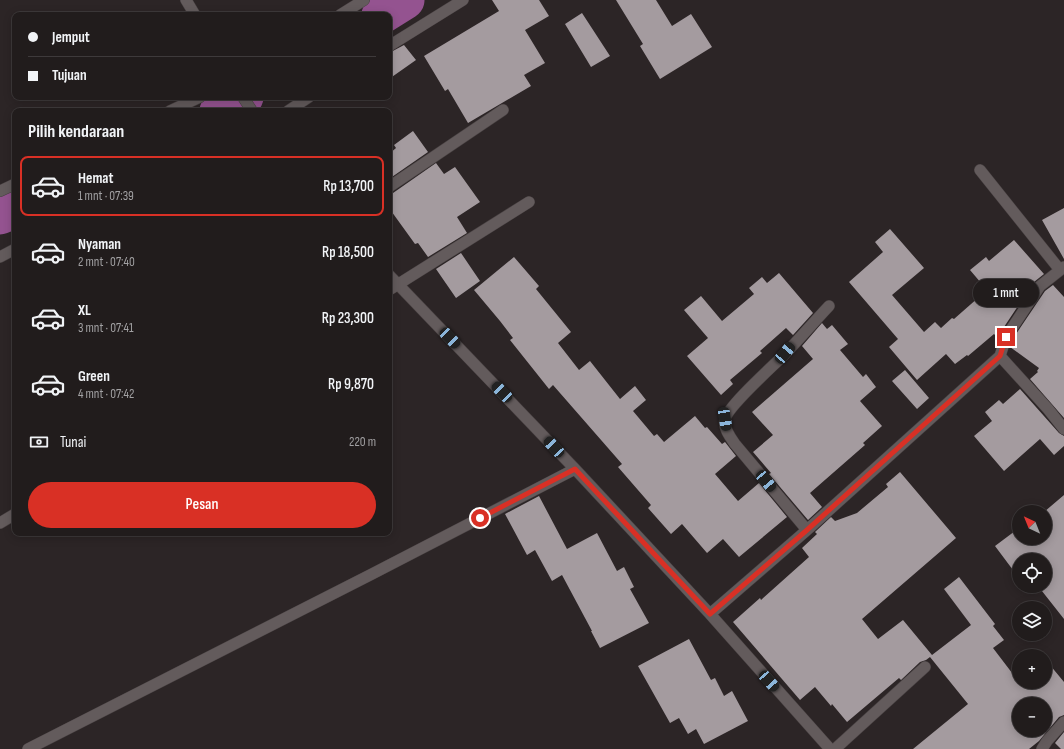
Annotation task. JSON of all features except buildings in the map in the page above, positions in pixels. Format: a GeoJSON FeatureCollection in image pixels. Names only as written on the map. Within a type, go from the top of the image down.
{"type":"FeatureCollection","features":[{"type":"Feature","properties":{"kind":"street"},"geometry":{"type":"LineString","coordinates":[[186,0],[193,12]]}},
{"type":"Feature","properties":{"kind":"street"},"geometry":{"type":"LineString","coordinates":[[345,12],[364,0]]}},
{"type":"Feature","properties":{"kind":"street"},"geometry":{"type":"LineString","coordinates":[[392,44],[464,0]]}},
{"type":"Feature","properties":{"kind":"street"},"geometry":{"type":"LineString","coordinates":[[176,108],[194,100]]}},
{"type":"Feature","properties":{"kind":"street"},"geometry":{"type":"LineString","coordinates":[[292,108],[304,100]]}},
{"type":"Feature","properties":{"kind":"street"},"geometry":{"type":"LineString","coordinates":[[392,185],[503,110]]}},
{"type":"Feature","properties":{"kind":"street"},"geometry":{"type":"LineString","coordinates":[[710,614],[807,530],[1000,356],[1006,337],[1040,286],[1062,269],[980,170]]}},
{"type":"Feature","properties":{"kind":"street"},"geometry":{"type":"LineString","coordinates":[[0,191],[12,185]]}},
{"type":"Feature","properties":{"kind":"street"},"geometry":{"type":"LineString","coordinates":[[529,202],[394,287],[575,469],[710,614],[830,749]]}},
{"type":"Feature","properties":{"kind":"street"},"geometry":{"type":"LineString","coordinates":[[0,257],[12,251]]}},
{"type":"Feature","properties":{"kind":"street"},"geometry":{"type":"LineString","coordinates":[[807,530],[734,444],[727,432],[725,419],[732,407],[829,306]]}},
{"type":"Feature","properties":{"kind":"street"},"geometry":{"type":"LineString","coordinates":[[1000,356],[1064,429]]}},
{"type":"Feature","properties":{"kind":"street"},"geometry":{"type":"LineString","coordinates":[[28,749],[365,578],[575,469]]}},
{"type":"Feature","properties":{"kind":"street"},"geometry":{"type":"LineString","coordinates":[[0,522],[12,516]]}},
{"type":"Feature","properties":{"kind":"street"},"geometry":{"type":"LineString","coordinates":[[835,749],[925,667]]}},
{"type":"Feature","properties":{"kind":"street"},"geometry":{"type":"LineString","coordinates":[[1042,749],[1064,722]]}},
{"type":"Feature","properties":{"kind":"waterway"},"geometry":{"type":"LineString","coordinates":[[386,12],[405,0]]}},
{"type":"Feature","properties":{"kind":"waterway"},"geometry":{"type":"LineString","coordinates":[[224,108],[239,100]]}},
{"type":"Feature","properties":{"kind":"waterway"},"geometry":{"type":"LineString","coordinates":[[0,215],[12,210]]}},
{"type":"Feature","properties":{"kind":"route"},"geometry":{"type":"LineString","coordinates":[[480,518],[575,469],[710,614],[807,530],[1000,356],[1006,337]]}}]}
